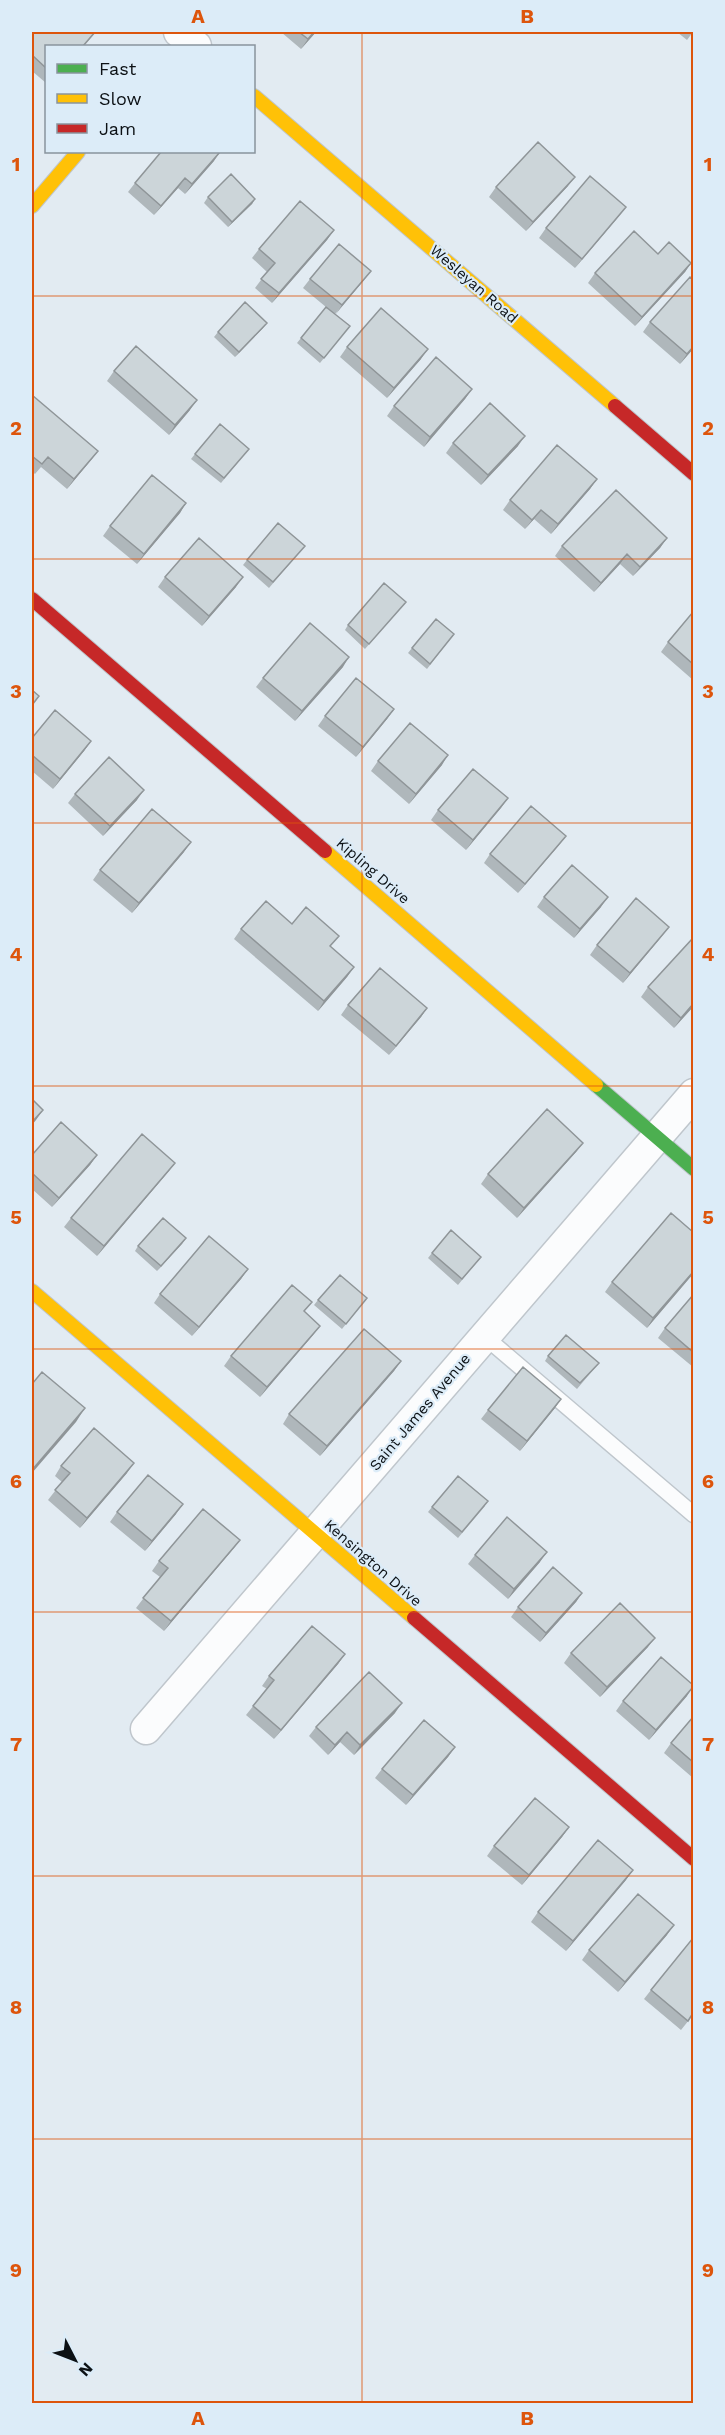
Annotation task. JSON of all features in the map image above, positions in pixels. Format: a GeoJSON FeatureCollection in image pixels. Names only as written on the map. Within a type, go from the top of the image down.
{"type":"FeatureCollection","features":[{"type":"Feature","properties":{"kind":"street"},"geometry":{"type":"LineString","coordinates":[[167,45],[179,32],[195,45]]}},
{"type":"Feature","properties":{"kind":"street","name":"Wesleyan Road"},"geometry":{"type":"LineString","coordinates":[[255,97],[693,474]]}},
{"type":"Feature","properties":{"kind":"street"},"geometry":{"type":"LineString","coordinates":[[32,206],[77,153]]}},
{"type":"Feature","properties":{"kind":"street","name":"Kipling Drive"},"geometry":{"type":"LineString","coordinates":[[32,599],[693,1169]]}},
{"type":"Feature","properties":{"kind":"street","name":"Saint James Avenue"},"geometry":{"type":"LineString","coordinates":[[146,1729],[693,1094]]}},
{"type":"Feature","properties":{"kind":"street","name":"Kensington Drive"},"geometry":{"type":"LineString","coordinates":[[32,1291],[693,1859]]}},
{"type":"Feature","properties":{"kind":"lane"},"geometry":{"type":"LineString","coordinates":[[484,1336],[693,1515]]}},
{"type":"Feature","properties":{"kind":"building"},"geometry":{"type":"Polygon","coordinates":[[[95,32],[84,45],[45,45],[45,67],[32,55],[32,33],[95,32]]]}},
{"type":"Feature","properties":{"kind":"building"},"geometry":{"type":"Polygon","coordinates":[[[299,32],[314,32],[308,39],[299,32]]]}},
{"type":"Feature","properties":{"kind":"building"},"geometry":{"type":"Polygon","coordinates":[[[538,142],[575,177],[533,222],[496,187],[538,142]]]}},
{"type":"Feature","properties":{"kind":"building"},"geometry":{"type":"Polygon","coordinates":[[[160,153],[219,153],[192,184],[185,178],[161,206],[135,183],[160,153]]]}},
{"type":"Feature","properties":{"kind":"building"},"geometry":{"type":"Polygon","coordinates":[[[231,174],[255,199],[232,222],[208,197],[231,174]]]}},
{"type":"Feature","properties":{"kind":"building"},"geometry":{"type":"Polygon","coordinates":[[[590,176],[626,207],[582,259],[546,228],[590,176]]]}},
{"type":"Feature","properties":{"kind":"building"},"geometry":{"type":"Polygon","coordinates":[[[300,201],[334,230],[279,293],[261,279],[275,263],[259,249],[300,201]]]}},
{"type":"Feature","properties":{"kind":"building"},"geometry":{"type":"Polygon","coordinates":[[[634,231],[658,254],[669,242],[691,263],[642,317],[595,273],[634,231]]]}},
{"type":"Feature","properties":{"kind":"building"},"geometry":{"type":"Polygon","coordinates":[[[339,244],[371,271],[342,305],[310,279],[339,244]]]}},
{"type":"Feature","properties":{"kind":"building"},"geometry":{"type":"Polygon","coordinates":[[[690,277],[693,280],[693,347],[687,354],[650,322],[690,277]]]}},
{"type":"Feature","properties":{"kind":"building"},"geometry":{"type":"Polygon","coordinates":[[[245,302],[267,323],[239,352],[218,332],[245,302]]]}},
{"type":"Feature","properties":{"kind":"building"},"geometry":{"type":"Polygon","coordinates":[[[326,307],[350,326],[324,358],[301,338],[326,307]]]}},
{"type":"Feature","properties":{"kind":"building"},"geometry":{"type":"Polygon","coordinates":[[[381,308],[428,349],[394,388],[347,347],[381,308]]]}},
{"type":"Feature","properties":{"kind":"building"},"geometry":{"type":"Polygon","coordinates":[[[136,346],[197,400],[175,425],[114,371],[136,346]]]}},
{"type":"Feature","properties":{"kind":"building"},"geometry":{"type":"Polygon","coordinates":[[[436,357],[472,389],[430,437],[394,406],[436,357]]]}},
{"type":"Feature","properties":{"kind":"building"},"geometry":{"type":"Polygon","coordinates":[[[32,395],[98,451],[74,479],[48,457],[42,464],[32,456],[32,395]]]}},
{"type":"Feature","properties":{"kind":"building"},"geometry":{"type":"Polygon","coordinates":[[[490,403],[525,436],[488,475],[453,443],[490,403]]]}},
{"type":"Feature","properties":{"kind":"building"},"geometry":{"type":"Polygon","coordinates":[[[220,424],[249,449],[224,478],[195,454],[220,424]]]}},
{"type":"Feature","properties":{"kind":"building"},"geometry":{"type":"Polygon","coordinates":[[[557,445],[597,479],[558,524],[541,510],[532,520],[510,500],[557,445]]]}},
{"type":"Feature","properties":{"kind":"building"},"geometry":{"type":"Polygon","coordinates":[[[152,475],[186,503],[144,554],[110,526],[152,475]]]}},
{"type":"Feature","properties":{"kind":"building"},"geometry":{"type":"Polygon","coordinates":[[[616,490],[667,538],[640,567],[627,554],[601,583],[562,546],[616,490]]]}},
{"type":"Feature","properties":{"kind":"building"},"geometry":{"type":"Polygon","coordinates":[[[278,523],[305,546],[273,582],[247,560],[278,523]]]}},
{"type":"Feature","properties":{"kind":"building"},"geometry":{"type":"Polygon","coordinates":[[[199,538],[243,577],[209,616],[165,577],[199,538]]]}},
{"type":"Feature","properties":{"kind":"building"},"geometry":{"type":"Polygon","coordinates":[[[384,583],[406,602],[369,644],[348,625],[384,583]]]}},
{"type":"Feature","properties":{"kind":"building"},"geometry":{"type":"Polygon","coordinates":[[[693,612],[693,664],[668,642],[693,612]]]}},
{"type":"Feature","properties":{"kind":"building"},"geometry":{"type":"Polygon","coordinates":[[[436,619],[454,634],[430,664],[412,648],[436,619]]]}},
{"type":"Feature","properties":{"kind":"building"},"geometry":{"type":"Polygon","coordinates":[[[310,623],[349,657],[302,711],[263,678],[310,623]]]}},
{"type":"Feature","properties":{"kind":"building"},"geometry":{"type":"Polygon","coordinates":[[[356,678],[394,709],[363,747],[325,716],[356,678]]]}},
{"type":"Feature","properties":{"kind":"building"},"geometry":{"type":"Polygon","coordinates":[[[32,690],[39,696],[32,705],[32,690]]]}},
{"type":"Feature","properties":{"kind":"building"},"geometry":{"type":"Polygon","coordinates":[[[55,710],[91,741],[60,779],[32,755],[32,738],[55,710]]]}},
{"type":"Feature","properties":{"kind":"building"},"geometry":{"type":"Polygon","coordinates":[[[410,723],[448,755],[416,794],[378,761],[410,723]]]}},
{"type":"Feature","properties":{"kind":"building"},"geometry":{"type":"Polygon","coordinates":[[[109,757],[144,790],[110,826],[75,794],[109,757]]]}},
{"type":"Feature","properties":{"kind":"building"},"geometry":{"type":"Polygon","coordinates":[[[473,769],[508,798],[473,840],[438,810],[473,769]]]}},
{"type":"Feature","properties":{"kind":"building"},"geometry":{"type":"Polygon","coordinates":[[[531,806],[566,836],[525,884],[490,854],[531,806]]]}},
{"type":"Feature","properties":{"kind":"building"},"geometry":{"type":"Polygon","coordinates":[[[152,809],[191,842],[139,903],[100,870],[152,809]]]}},
{"type":"Feature","properties":{"kind":"building"},"geometry":{"type":"Polygon","coordinates":[[[572,865],[608,897],[580,929],[544,897],[572,865]]]}},
{"type":"Feature","properties":{"kind":"building"},"geometry":{"type":"Polygon","coordinates":[[[636,898],[669,927],[630,973],[597,945],[636,898]]]}},
{"type":"Feature","properties":{"kind":"building"},"geometry":{"type":"Polygon","coordinates":[[[266,901],[292,924],[306,907],[339,936],[330,946],[354,967],[324,1001],[241,929],[266,901]]]}},
{"type":"Feature","properties":{"kind":"building"},"geometry":{"type":"Polygon","coordinates":[[[693,938],[693,1004],[681,1018],[648,987],[693,938]]]}},
{"type":"Feature","properties":{"kind":"building"},"geometry":{"type":"Polygon","coordinates":[[[380,968],[427,1008],[396,1046],[348,1005],[380,968]]]}},
{"type":"Feature","properties":{"kind":"building"},"geometry":{"type":"Polygon","coordinates":[[[32,1099],[43,1110],[32,1122],[32,1099]]]}},
{"type":"Feature","properties":{"kind":"building"},"geometry":{"type":"Polygon","coordinates":[[[547,1109],[583,1143],[524,1208],[488,1174],[547,1109]]]}},
{"type":"Feature","properties":{"kind":"building"},"geometry":{"type":"Polygon","coordinates":[[[61,1122],[97,1155],[59,1198],[32,1173],[32,1155],[61,1122]]]}},
{"type":"Feature","properties":{"kind":"building"},"geometry":{"type":"Polygon","coordinates":[[[142,1134],[175,1163],[104,1246],[71,1218],[142,1134]]]}},
{"type":"Feature","properties":{"kind":"building"},"geometry":{"type":"Polygon","coordinates":[[[671,1213],[693,1232],[693,1272],[653,1318],[612,1282],[671,1213]]]}},
{"type":"Feature","properties":{"kind":"building"},"geometry":{"type":"Polygon","coordinates":[[[163,1218],[186,1238],[161,1266],[138,1246],[163,1218]]]}},
{"type":"Feature","properties":{"kind":"building"},"geometry":{"type":"Polygon","coordinates":[[[451,1230],[481,1257],[462,1279],[432,1253],[451,1230]]]}},
{"type":"Feature","properties":{"kind":"building"},"geometry":{"type":"Polygon","coordinates":[[[209,1236],[248,1269],[199,1327],[160,1294],[209,1236]]]}},
{"type":"Feature","properties":{"kind":"building"},"geometry":{"type":"Polygon","coordinates":[[[340,1275],[367,1298],[346,1324],[318,1300],[340,1275]]]}},
{"type":"Feature","properties":{"kind":"building"},"geometry":{"type":"Polygon","coordinates":[[[292,1285],[312,1302],[304,1311],[320,1326],[267,1387],[231,1356],[292,1285]]]}},
{"type":"Feature","properties":{"kind":"building"},"geometry":{"type":"Polygon","coordinates":[[[693,1295],[693,1352],[665,1328],[693,1295]]]}},
{"type":"Feature","properties":{"kind":"building"},"geometry":{"type":"Polygon","coordinates":[[[364,1329],[401,1361],[327,1446],[289,1414],[364,1329]]]}},
{"type":"Feature","properties":{"kind":"building"},"geometry":{"type":"Polygon","coordinates":[[[566,1335],[599,1363],[580,1383],[548,1356],[566,1335]]]}},
{"type":"Feature","properties":{"kind":"building"},"geometry":{"type":"Polygon","coordinates":[[[523,1367],[561,1399],[527,1441],[488,1410],[523,1367]]]}},
{"type":"Feature","properties":{"kind":"building"},"geometry":{"type":"Polygon","coordinates":[[[42,1372],[85,1408],[32,1470],[32,1384],[42,1372]]]}},
{"type":"Feature","properties":{"kind":"building"},"geometry":{"type":"Polygon","coordinates":[[[94,1428],[134,1463],[87,1518],[55,1490],[70,1473],[61,1466],[94,1428]]]}},
{"type":"Feature","properties":{"kind":"building"},"geometry":{"type":"Polygon","coordinates":[[[148,1475],[183,1504],[152,1541],[117,1512],[148,1475]]]}},
{"type":"Feature","properties":{"kind":"building"},"geometry":{"type":"Polygon","coordinates":[[[458,1476],[488,1501],[462,1532],[432,1507],[458,1476]]]}},
{"type":"Feature","properties":{"kind":"building"},"geometry":{"type":"Polygon","coordinates":[[[203,1509],[240,1540],[171,1621],[143,1598],[168,1568],[159,1561],[203,1509]]]}},
{"type":"Feature","properties":{"kind":"building"},"geometry":{"type":"Polygon","coordinates":[[[507,1517],[547,1552],[514,1589],[475,1555],[507,1517]]]}},
{"type":"Feature","properties":{"kind":"building"},"geometry":{"type":"Polygon","coordinates":[[[553,1567],[582,1593],[546,1633],[518,1607],[553,1567]]]}},
{"type":"Feature","properties":{"kind":"building"},"geometry":{"type":"Polygon","coordinates":[[[620,1603],[655,1638],[607,1687],[571,1653],[620,1603]]]}},
{"type":"Feature","properties":{"kind":"building"},"geometry":{"type":"Polygon","coordinates":[[[312,1626],[345,1654],[281,1730],[253,1706],[274,1680],[269,1676],[312,1626]]]}},
{"type":"Feature","properties":{"kind":"building"},"geometry":{"type":"Polygon","coordinates":[[[661,1657],[693,1687],[656,1730],[623,1701],[661,1657]]]}},
{"type":"Feature","properties":{"kind":"building"},"geometry":{"type":"Polygon","coordinates":[[[369,1672],[402,1703],[360,1745],[347,1732],[335,1745],[316,1727],[369,1672]]]}},
{"type":"Feature","properties":{"kind":"building"},"geometry":{"type":"Polygon","coordinates":[[[693,1717],[693,1762],[671,1743],[693,1717]]]}},
{"type":"Feature","properties":{"kind":"building"},"geometry":{"type":"Polygon","coordinates":[[[424,1720],[455,1747],[413,1795],[382,1769],[424,1720]]]}},
{"type":"Feature","properties":{"kind":"building"},"geometry":{"type":"Polygon","coordinates":[[[535,1798],[569,1827],[529,1875],[494,1846],[535,1798]]]}},
{"type":"Feature","properties":{"kind":"building"},"geometry":{"type":"Polygon","coordinates":[[[598,1840],[633,1870],[573,1941],[538,1912],[598,1840]]]}},
{"type":"Feature","properties":{"kind":"building"},"geometry":{"type":"Polygon","coordinates":[[[638,1894],[674,1925],[625,1982],[589,1950],[638,1894]]]}},
{"type":"Feature","properties":{"kind":"building"},"geometry":{"type":"Polygon","coordinates":[[[693,1938],[693,2013],[688,2021],[651,1990],[693,1938]]]}},
{"type":"Feature","properties":{"kind":"traffic: fast"},"geometry":{"type":"LineString","coordinates":[[596,1085],[694,1169]]}},
{"type":"Feature","properties":{"kind":"traffic: slow"},"geometry":{"type":"LineString","coordinates":[[255,97],[615,406]]}},
{"type":"Feature","properties":{"kind":"traffic: slow"},"geometry":{"type":"LineString","coordinates":[[32,206],[77,153]]}},
{"type":"Feature","properties":{"kind":"traffic: slow"},"geometry":{"type":"LineString","coordinates":[[325,851],[596,1085]]}},
{"type":"Feature","properties":{"kind":"traffic: slow"},"geometry":{"type":"LineString","coordinates":[[32,1291],[414,1618]]}},
{"type":"Feature","properties":{"kind":"traffic: jam"},"geometry":{"type":"LineString","coordinates":[[615,406],[694,474]]}},
{"type":"Feature","properties":{"kind":"traffic: jam"},"geometry":{"type":"LineString","coordinates":[[32,599],[325,851]]}},
{"type":"Feature","properties":{"kind":"traffic: jam"},"geometry":{"type":"LineString","coordinates":[[414,1618],[694,1859]]}}]}
